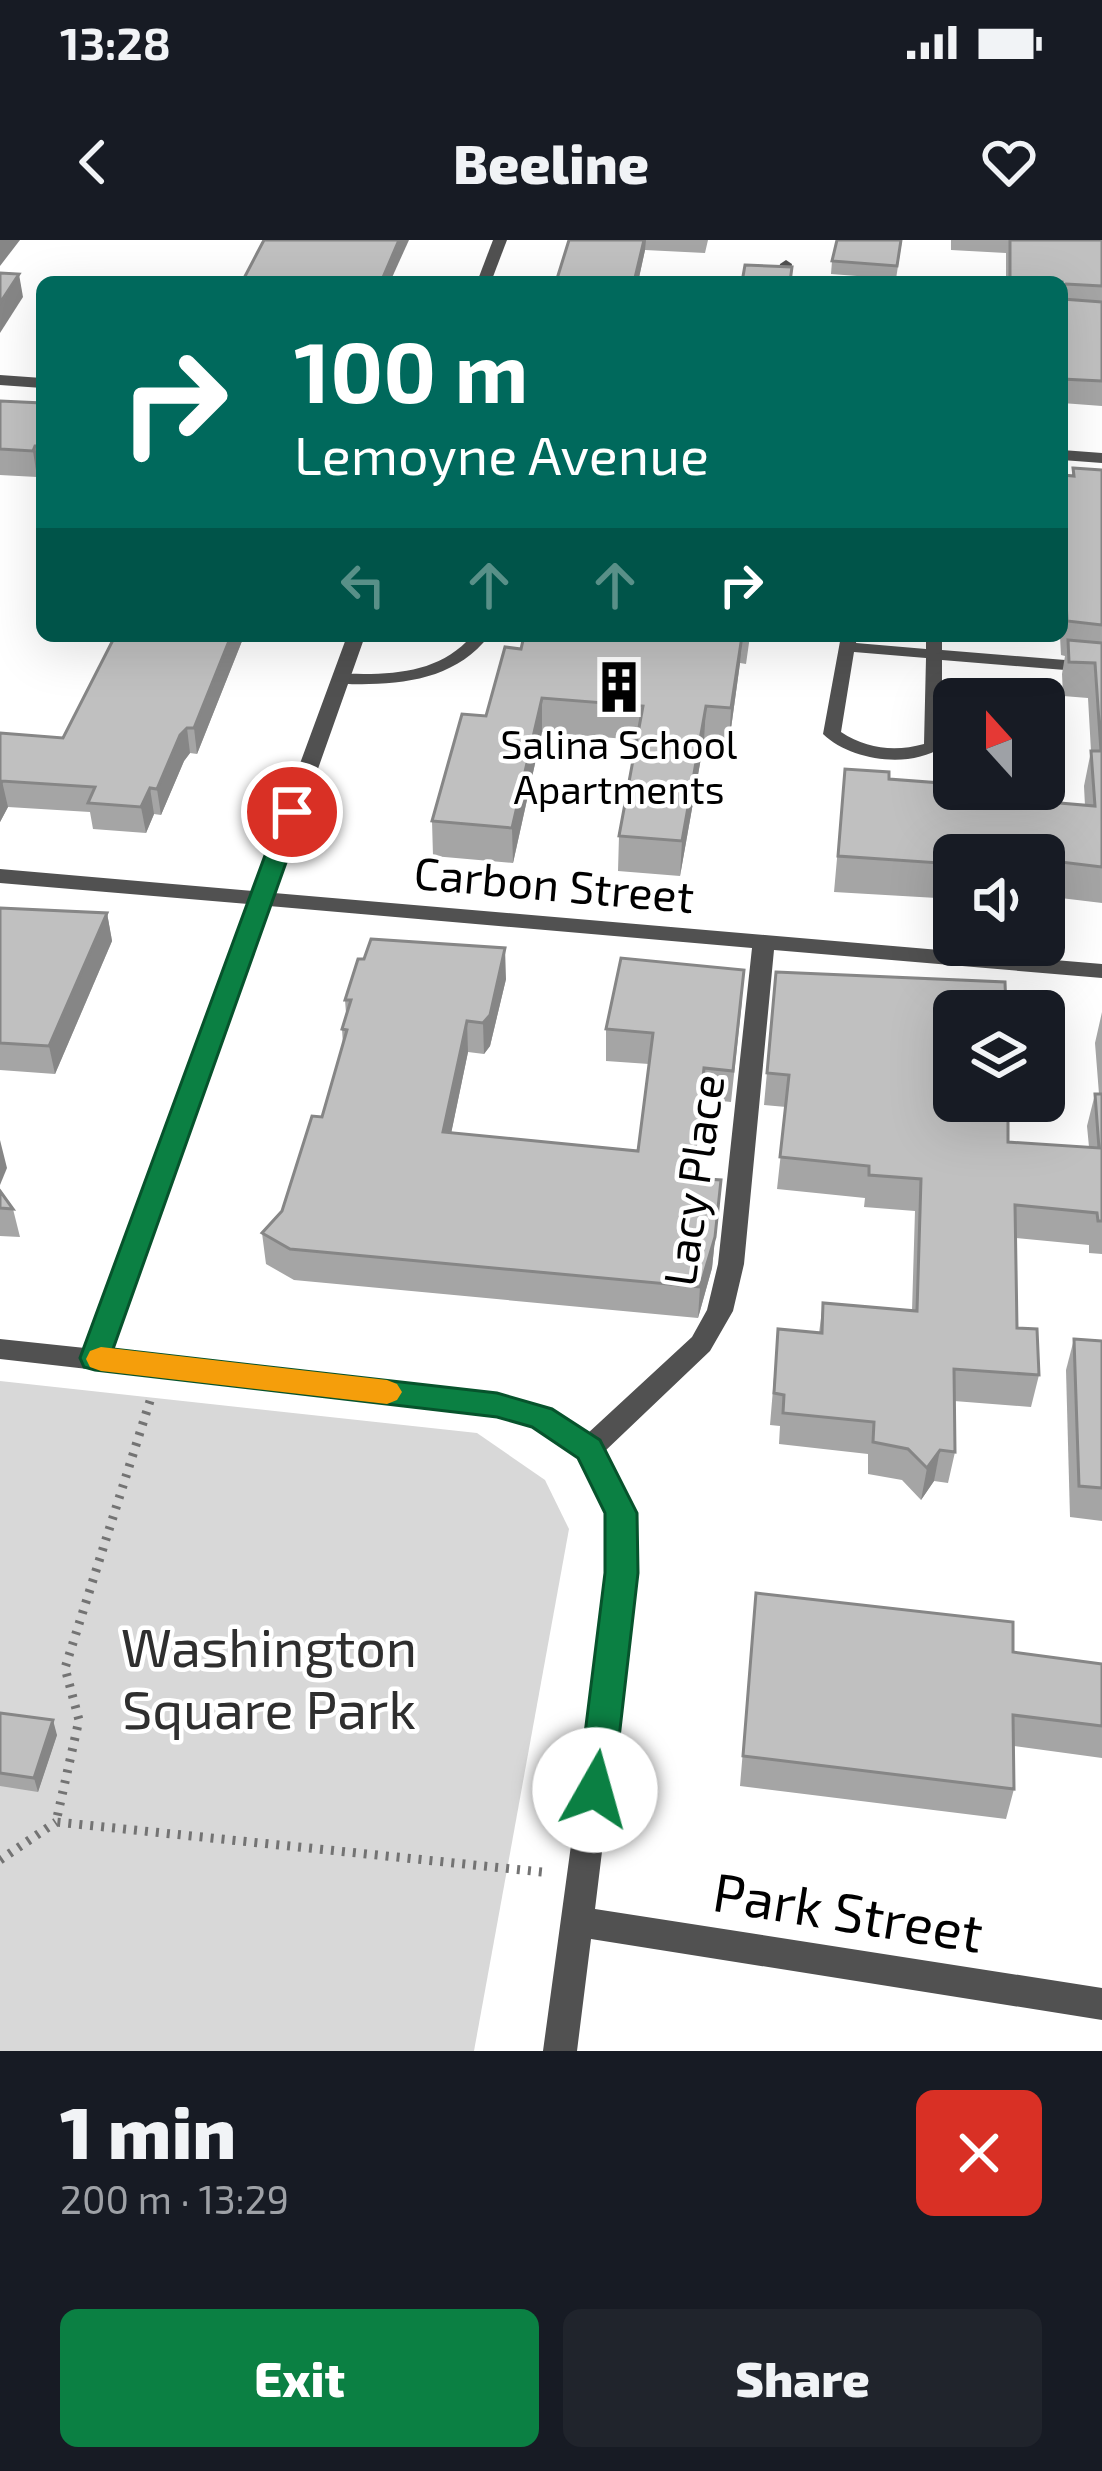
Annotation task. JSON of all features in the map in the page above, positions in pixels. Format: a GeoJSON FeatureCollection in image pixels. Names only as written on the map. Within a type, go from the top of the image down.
{"type":"FeatureCollection","features":[{"type":"Feature","properties":{"kind":"street"},"geometry":{"type":"LineString","coordinates":[[486,276],[500,240]]}},
{"type":"Feature","properties":{"kind":"street"},"geometry":{"type":"LineString","coordinates":[[0,380],[36,383]]}},
{"type":"Feature","properties":{"kind":"street"},"geometry":{"type":"LineString","coordinates":[[1068,455],[1102,458]]}},
{"type":"Feature","properties":{"kind":"street"},"geometry":{"type":"LineString","coordinates":[[95,1358],[354,642]]}},
{"type":"Feature","properties":{"kind":"street","name":"Carbon Street"},"geometry":{"type":"LineString","coordinates":[[0,876],[1102,971]]}},
{"type":"Feature","properties":{"kind":"street","name":"Lacy Place"},"geometry":{"type":"LineString","coordinates":[[589,1449],[701,1344],[720,1311],[731,1264],[764,942]]}},
{"type":"Feature","properties":{"kind":"street"},"geometry":{"type":"LineString","coordinates":[[0,1349],[497,1405],[541,1418],[589,1449],[621,1513],[622,1573],[560,2051]]}},
{"type":"Feature","properties":{"kind":"street","name":"Park Street"},"geometry":{"type":"LineString","coordinates":[[578,1922],[1102,2004]]}},
{"type":"Feature","properties":{"kind":"lane"},"geometry":{"type":"LineString","coordinates":[[784,276],[786,264]]}},
{"type":"Feature","properties":{"kind":"lane"},"geometry":{"type":"LineString","coordinates":[[340,679],[397,679],[432,672],[467,656],[477,642]]}},
{"type":"Feature","properties":{"kind":"lane"},"geometry":{"type":"LineString","coordinates":[[934,645],[932,747],[914,754],[848,748],[832,734],[849,642],[934,645],[1102,668]]}},
{"type":"Feature","properties":{"kind":"path"},"geometry":{"type":"LineString","coordinates":[[56,1822],[79,1720],[65,1668],[161,1366]]}},
{"type":"Feature","properties":{"kind":"path"},"geometry":{"type":"LineString","coordinates":[[0,1860],[56,1822],[584,1876]]}},
{"type":"Feature","properties":{"kind":"green space","name":"Washington Square Park"},"geometry":{"type":"Polygon","coordinates":[[[0,1381],[477,1433],[545,1480],[569,1529],[474,2051],[0,2051],[0,1381]]]}},
{"type":"Feature","properties":{"kind":"building"},"geometry":{"type":"Polygon","coordinates":[[[264,240],[399,240],[384,276],[245,276],[264,240]]]}},
{"type":"Feature","properties":{"kind":"building"},"geometry":{"type":"Polygon","coordinates":[[[569,240],[644,240],[635,276],[558,276],[569,240]]]}},
{"type":"Feature","properties":{"kind":"building"},"geometry":{"type":"Polygon","coordinates":[[[837,240],[901,240],[897,266],[832,261],[837,240]]]}},
{"type":"Feature","properties":{"kind":"building"},"geometry":{"type":"Polygon","coordinates":[[[1010,240],[1102,240],[1102,286],[1068,284],[1068,276],[1010,276],[1010,240]]]}},
{"type":"Feature","properties":{"kind":"building"},"geometry":{"type":"Polygon","coordinates":[[[745,265],[792,267],[791,276],[743,276],[745,265]]]}},
{"type":"Feature","properties":{"kind":"building"},"geometry":{"type":"Polygon","coordinates":[[[0,273],[19,274],[0,303],[0,273]]]}},
{"type":"Feature","properties":{"kind":"building"},"geometry":{"type":"Polygon","coordinates":[[[1068,299],[1102,302],[1102,381],[1068,379],[1068,299]]]}},
{"type":"Feature","properties":{"kind":"building"},"geometry":{"type":"Polygon","coordinates":[[[0,401],[36,403],[33,451],[0,449],[0,401]]]}},
{"type":"Feature","properties":{"kind":"building"},"geometry":{"type":"Polygon","coordinates":[[[1073,468],[1102,470],[1102,625],[1068,621],[1068,476],[1074,476],[1073,468]]]}},
{"type":"Feature","properties":{"kind":"building"},"geometry":{"type":"Polygon","coordinates":[[[1068,640],[1102,643],[1102,867],[1065,863],[1065,834],[933,834],[933,863],[838,856],[845,769],[889,772],[889,779],[933,782],[933,810],[1095,806],[1091,751],[1101,751],[1095,663],[1069,662],[1068,640]]]}},
{"type":"Feature","properties":{"kind":"building"},"geometry":{"type":"Polygon","coordinates":[[[112,642],[229,642],[194,728],[180,735],[157,789],[150,788],[141,807],[88,803],[95,787],[2,781],[0,786],[0,733],[63,738],[112,642]]]}},
{"type":"Feature","properties":{"kind":"building"},"geometry":{"type":"Polygon","coordinates":[[[523,642],[741,642],[731,708],[706,706],[682,841],[619,836],[643,706],[542,698],[512,828],[432,821],[462,714],[486,716],[505,647],[521,649],[523,642]]]}},
{"type":"Feature","properties":{"kind":"building"},"geometry":{"type":"Polygon","coordinates":[[[0,908],[107,913],[49,1046],[0,1043],[0,908]]]}},
{"type":"Feature","properties":{"kind":"building"},"geometry":{"type":"Polygon","coordinates":[[[371,939],[505,948],[490,1015],[483,1023],[467,1021],[443,1132],[638,1151],[653,1033],[606,1029],[621,958],[744,970],[733,1071],[704,1068],[692,1178],[721,1180],[715,1237],[700,1287],[290,1249],[262,1233],[282,1211],[312,1116],[322,1117],[347,1030],[342,1029],[351,1000],[345,1000],[358,959],[364,959],[371,939]]]}},
{"type":"Feature","properties":{"kind":"building"},"geometry":{"type":"Polygon","coordinates":[[[776,972],[1005,982],[1005,990],[933,990],[933,1122],[1008,1122],[1008,1142],[1099,1148],[1095,1094],[1102,1094],[1102,1221],[1097,1213],[1015,1205],[1017,1328],[1037,1329],[1039,1375],[954,1369],[955,1452],[940,1450],[927,1468],[908,1449],[873,1442],[874,1422],[783,1413],[784,1395],[774,1393],[778,1329],[822,1333],[823,1303],[917,1311],[921,1179],[869,1175],[869,1166],[780,1157],[789,1075],[767,1073],[776,972]]]}},
{"type":"Feature","properties":{"kind":"building"},"geometry":{"type":"Polygon","coordinates":[[[0,1191],[13,1209],[0,1208],[0,1191]]]}},
{"type":"Feature","properties":{"kind":"building"},"geometry":{"type":"Polygon","coordinates":[[[1074,1339],[1102,1341],[1102,1488],[1079,1486],[1074,1339]]]}},
{"type":"Feature","properties":{"kind":"building"},"geometry":{"type":"Polygon","coordinates":[[[756,1593],[1013,1622],[1013,1652],[1102,1664],[1102,1726],[1013,1715],[1014,1789],[743,1756],[756,1593]]]}},
{"type":"Feature","properties":{"kind":"building"},"geometry":{"type":"Polygon","coordinates":[[[0,1713],[53,1720],[34,1778],[0,1773],[0,1713]]]}},
{"type":"Feature","properties":{"kind":"slow traffic"},"geometry":{"type":"LineString","coordinates":[[101,1359],[387,1392]]}},
{"type":"Feature","properties":{"kind":"place","name":"Salina School Apartments"},"geometry":{"type":"Point","coordinates":[619,687]}},
{"type":"Feature","properties":{"kind":"route"},"geometry":{"type":"LineString","coordinates":[[292,812],[95,1358],[497,1405],[541,1418],[589,1449],[621,1513],[622,1573],[595,1790]]}}]}
